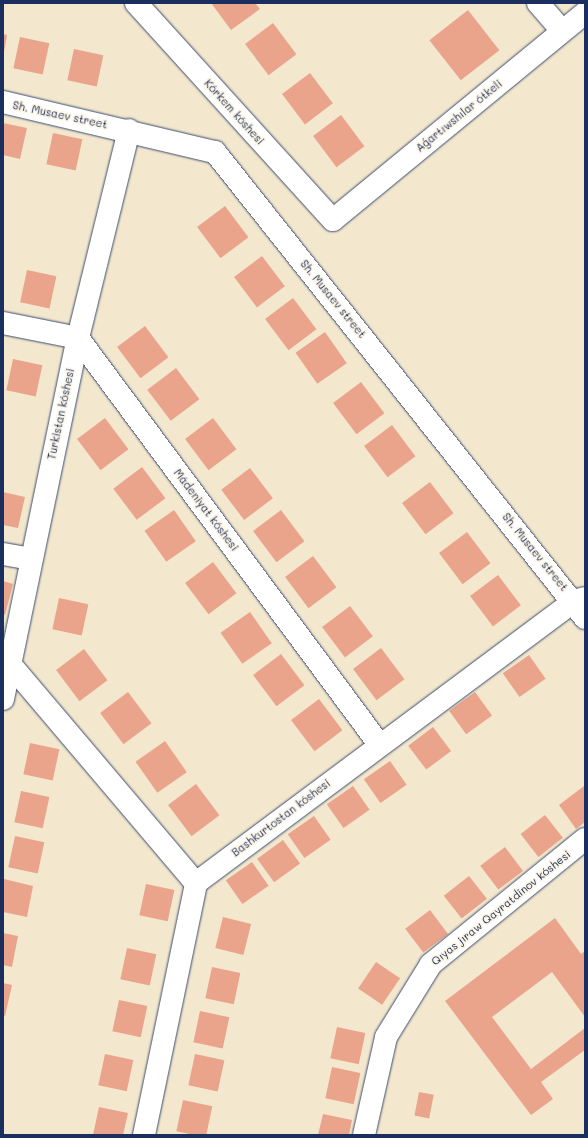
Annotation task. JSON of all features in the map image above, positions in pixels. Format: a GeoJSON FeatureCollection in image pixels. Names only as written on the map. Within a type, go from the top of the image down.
{"type":"FeatureCollection","features":[{"type":"Feature","properties":{"kind":"street","name":"Kórkem kóshesi"},"geometry":{"type":"LineString","coordinates":[[136,3],[333,220]]}},
{"type":"Feature","properties":{"kind":"street"},"geometry":{"type":"LineString","coordinates":[[538,3],[562,32]]}},
{"type":"Feature","properties":{"kind":"street","name":"Aǵartıwshılar ótkeli"},"geometry":{"type":"LineString","coordinates":[[333,220],[585,13]]}},
{"type":"Feature","properties":{"kind":"street","name":"Sh. Musaev street"},"geometry":{"type":"LineString","coordinates":[[3,102],[129,130],[215,152],[581,606]]}},
{"type":"Feature","properties":{"kind":"street","name":"Turkistan kóshesi"},"geometry":{"type":"LineString","coordinates":[[3,699],[30,559],[78,338],[129,130]]}},
{"type":"Feature","properties":{"kind":"street"},"geometry":{"type":"LineString","coordinates":[[3,323],[78,338]]}},
{"type":"Feature","properties":{"kind":"street","name":"Mádeniyat kóshesi"},"geometry":{"type":"LineString","coordinates":[[78,338],[379,744]]}},
{"type":"Feature","properties":{"kind":"street"},"geometry":{"type":"LineString","coordinates":[[3,554],[30,559]]}},
{"type":"Feature","properties":{"kind":"street","name":"Bashkurtostan kóshesi"},"geometry":{"type":"LineString","coordinates":[[196,882],[379,744],[581,606]]}},
{"type":"Feature","properties":{"kind":"street"},"geometry":{"type":"LineString","coordinates":[[10,664],[196,882],[144,1135]]}},
{"type":"Feature","properties":{"kind":"street","name":"Qıyas jıraw Qayratdinov kóshesi"},"geometry":{"type":"LineString","coordinates":[[364,1135],[386,1037],[431,964],[585,839]]}},
{"type":"Feature","properties":{"kind":"building"},"geometry":{"type":"Polygon","coordinates":[[[211,3],[255,3],[260,9],[231,30],[211,3]]]}},
{"type":"Feature","properties":{"kind":"building"},"geometry":{"type":"Polygon","coordinates":[[[468,10],[499,50],[461,80],[429,40],[468,10]]]}},
{"type":"Feature","properties":{"kind":"building"},"geometry":{"type":"Polygon","coordinates":[[[273,23],[296,54],[269,75],[245,44],[273,23]]]}},
{"type":"Feature","properties":{"kind":"building"},"geometry":{"type":"Polygon","coordinates":[[[3,34],[7,35],[4,52],[3,52],[3,34]]]}},
{"type":"Feature","properties":{"kind":"building"},"geometry":{"type":"Polygon","coordinates":[[[20,37],[49,43],[43,75],[13,68],[20,37]]]}},
{"type":"Feature","properties":{"kind":"building"},"geometry":{"type":"Polygon","coordinates":[[[74,49],[103,55],[97,87],[67,80],[74,49]]]}},
{"type":"Feature","properties":{"kind":"building"},"geometry":{"type":"Polygon","coordinates":[[[310,73],[333,103],[305,124],[282,94],[310,73]]]}},
{"type":"Feature","properties":{"kind":"building"},"geometry":{"type":"Polygon","coordinates":[[[341,115],[364,146],[337,167],[313,136],[341,115]]]}},
{"type":"Feature","properties":{"kind":"building"},"geometry":{"type":"Polygon","coordinates":[[[3,123],[27,128],[20,159],[3,155],[3,123]]]}},
{"type":"Feature","properties":{"kind":"building"},"geometry":{"type":"Polygon","coordinates":[[[53,133],[82,139],[76,171],[46,164],[53,133]]]}},
{"type":"Feature","properties":{"kind":"building"},"geometry":{"type":"Polygon","coordinates":[[[225,206],[248,237],[221,258],[197,227],[225,206]]]}},
{"type":"Feature","properties":{"kind":"building"},"geometry":{"type":"Polygon","coordinates":[[[262,256],[285,286],[257,307],[234,277],[262,256]]]}},
{"type":"Feature","properties":{"kind":"building"},"geometry":{"type":"Polygon","coordinates":[[[27,270],[56,276],[49,309],[20,302],[27,270]]]}},
{"type":"Feature","properties":{"kind":"building"},"geometry":{"type":"Polygon","coordinates":[[[293,298],[316,329],[289,350],[265,319],[293,298]]]}},
{"type":"Feature","properties":{"kind":"building"},"geometry":{"type":"Polygon","coordinates":[[[145,326],[168,357],[141,378],[117,347],[145,326]]]}},
{"type":"Feature","properties":{"kind":"building"},"geometry":{"type":"Polygon","coordinates":[[[325,332],[347,363],[317,384],[296,353],[325,332]]]}},
{"type":"Feature","properties":{"kind":"building"},"geometry":{"type":"Polygon","coordinates":[[[13,359],[42,365],[36,397],[6,390],[13,359]]]}},
{"type":"Feature","properties":{"kind":"building"},"geometry":{"type":"Polygon","coordinates":[[[176,368],[199,399],[171,421],[147,390],[176,368]]]}},
{"type":"Feature","properties":{"kind":"building"},"geometry":{"type":"Polygon","coordinates":[[[361,382],[384,413],[357,434],[333,403],[361,382]]]}},
{"type":"Feature","properties":{"kind":"building"},"geometry":{"type":"Polygon","coordinates":[[[105,418],[128,449],[101,470],[77,439],[105,418]]]}},
{"type":"Feature","properties":{"kind":"building"},"geometry":{"type":"Polygon","coordinates":[[[213,418],[236,449],[209,470],[185,439],[213,418]]]}},
{"type":"Feature","properties":{"kind":"building"},"geometry":{"type":"Polygon","coordinates":[[[392,425],[415,456],[388,477],[364,446],[392,425]]]}},
{"type":"Feature","properties":{"kind":"building"},"geometry":{"type":"Polygon","coordinates":[[[142,467],[165,498],[137,520],[113,489],[142,467]]]}},
{"type":"Feature","properties":{"kind":"building"},"geometry":{"type":"Polygon","coordinates":[[[250,468],[273,498],[244,520],[221,490],[250,468]]]}},
{"type":"Feature","properties":{"kind":"building"},"geometry":{"type":"Polygon","coordinates":[[[430,482],[453,513],[426,534],[402,503],[430,482]]]}},
{"type":"Feature","properties":{"kind":"building"},"geometry":{"type":"Polygon","coordinates":[[[3,492],[25,497],[18,528],[3,525],[3,492]]]}},
{"type":"Feature","properties":{"kind":"building"},"geometry":{"type":"Polygon","coordinates":[[[174,510],[196,541],[166,562],[145,531],[174,510]]]}},
{"type":"Feature","properties":{"kind":"building"},"geometry":{"type":"Polygon","coordinates":[[[281,510],[304,541],[277,562],[253,531],[281,510]]]}},
{"type":"Feature","properties":{"kind":"building"},"geometry":{"type":"Polygon","coordinates":[[[467,532],[490,563],[463,584],[439,553],[467,532]]]}},
{"type":"Feature","properties":{"kind":"building"},"geometry":{"type":"Polygon","coordinates":[[[313,556],[336,587],[309,608],[285,577],[313,556]]]}},
{"type":"Feature","properties":{"kind":"building"},"geometry":{"type":"Polygon","coordinates":[[[213,562],[236,593],[209,614],[185,583],[213,562]]]}},
{"type":"Feature","properties":{"kind":"building"},"geometry":{"type":"Polygon","coordinates":[[[498,575],[521,605],[493,626],[470,596],[498,575]]]}},
{"type":"Feature","properties":{"kind":"building"},"geometry":{"type":"Polygon","coordinates":[[[3,581],[13,584],[5,615],[3,614],[3,581]]]}},
{"type":"Feature","properties":{"kind":"building"},"geometry":{"type":"Polygon","coordinates":[[[59,598],[88,604],[82,636],[52,629],[59,598]]]}},
{"type":"Feature","properties":{"kind":"building"},"geometry":{"type":"Polygon","coordinates":[[[350,606],[373,636],[345,657],[322,627],[350,606]]]}},
{"type":"Feature","properties":{"kind":"building"},"geometry":{"type":"Polygon","coordinates":[[[250,612],[272,643],[242,664],[221,633],[250,612]]]}},
{"type":"Feature","properties":{"kind":"building"},"geometry":{"type":"Polygon","coordinates":[[[381,648],[404,679],[377,700],[353,669],[381,648]]]}},
{"type":"Feature","properties":{"kind":"building"},"geometry":{"type":"Polygon","coordinates":[[[84,649],[107,680],[80,701],[56,670],[84,649]]]}},
{"type":"Feature","properties":{"kind":"building"},"geometry":{"type":"Polygon","coordinates":[[[281,654],[304,685],[277,706],[253,675],[281,654]]]}},
{"type":"Feature","properties":{"kind":"building"},"geometry":{"type":"Polygon","coordinates":[[[529,655],[546,679],[519,697],[503,673],[529,655]]]}},
{"type":"Feature","properties":{"kind":"building"},"geometry":{"type":"Polygon","coordinates":[[[128,692],[151,723],[124,744],[100,713],[128,692]]]}},
{"type":"Feature","properties":{"kind":"building"},"geometry":{"type":"Polygon","coordinates":[[[475,692],[492,715],[466,734],[449,711],[475,692]]]}},
{"type":"Feature","properties":{"kind":"building"},"geometry":{"type":"Polygon","coordinates":[[[319,699],[342,730],[315,751],[291,720],[319,699]]]}},
{"type":"Feature","properties":{"kind":"building"},"geometry":{"type":"Polygon","coordinates":[[[433,727],[451,751],[426,770],[408,746],[433,727]]]}},
{"type":"Feature","properties":{"kind":"building"},"geometry":{"type":"Polygon","coordinates":[[[165,741],[187,772],[157,793],[136,762],[165,741]]]}},
{"type":"Feature","properties":{"kind":"building"},"geometry":{"type":"Polygon","coordinates":[[[30,743],[59,749],[53,781],[23,774],[30,743]]]}},
{"type":"Feature","properties":{"kind":"building"},"geometry":{"type":"Polygon","coordinates":[[[390,761],[407,785],[380,803],[364,779],[390,761]]]}},
{"type":"Feature","properties":{"kind":"building"},"geometry":{"type":"Polygon","coordinates":[[[196,784],[219,815],[192,836],[168,805],[196,784]]]}},
{"type":"Feature","properties":{"kind":"building"},"geometry":{"type":"Polygon","coordinates":[[[353,786],[370,810],[343,828],[327,804],[353,786]]]}},
{"type":"Feature","properties":{"kind":"building"},"geometry":{"type":"Polygon","coordinates":[[[584,786],[585,822],[576,829],[559,805],[584,786]]]}},
{"type":"Feature","properties":{"kind":"building"},"geometry":{"type":"Polygon","coordinates":[[[21,791],[49,797],[43,828],[14,822],[21,791]]]}},
{"type":"Feature","properties":{"kind":"building"},"geometry":{"type":"Polygon","coordinates":[[[545,815],[563,838],[538,857],[521,834],[545,815]]]}},
{"type":"Feature","properties":{"kind":"building"},"geometry":{"type":"Polygon","coordinates":[[[314,816],[331,840],[304,858],[288,834],[314,816]]]}},
{"type":"Feature","properties":{"kind":"building"},"geometry":{"type":"Polygon","coordinates":[[[15,836],[44,842],[38,874],[8,867],[15,836]]]}},
{"type":"Feature","properties":{"kind":"building"},"geometry":{"type":"Polygon","coordinates":[[[283,840],[300,863],[274,882],[257,859],[283,840]]]}},
{"type":"Feature","properties":{"kind":"building"},"geometry":{"type":"Polygon","coordinates":[[[505,847],[523,871],[498,890],[480,866],[505,847]]]}},
{"type":"Feature","properties":{"kind":"building"},"geometry":{"type":"Polygon","coordinates":[[[252,862],[269,886],[242,904],[226,880],[252,862]]]}},
{"type":"Feature","properties":{"kind":"building"},"geometry":{"type":"Polygon","coordinates":[[[469,876],[487,899],[462,919],[444,896],[469,876]]]}},
{"type":"Feature","properties":{"kind":"building"},"geometry":{"type":"Polygon","coordinates":[[[4,879],[33,886],[27,917],[3,912],[4,879]]]}},
{"type":"Feature","properties":{"kind":"building"},"geometry":{"type":"Polygon","coordinates":[[[146,884],[174,890],[168,921],[139,915],[146,884]]]}},
{"type":"Feature","properties":{"kind":"building"},"geometry":{"type":"Polygon","coordinates":[[[430,910],[448,934],[423,953],[405,929],[430,910]]]}},
{"type":"Feature","properties":{"kind":"building"},"geometry":{"type":"Polygon","coordinates":[[[223,917],[251,924],[243,955],[215,948],[223,917]]]}},
{"type":"Feature","properties":{"kind":"building"},"geometry":{"type":"Polygon","coordinates":[[[555,918],[581,954],[585,951],[585,1017],[552,972],[492,1017],[531,1069],[585,1028],[585,1050],[541,1082],[553,1099],[531,1115],[445,1001],[555,918]]]}},
{"type":"Feature","properties":{"kind":"building"},"geometry":{"type":"Polygon","coordinates":[[[3,933],[18,936],[12,967],[3,965],[3,933]]]}},
{"type":"Feature","properties":{"kind":"building"},"geometry":{"type":"Polygon","coordinates":[[[127,948],[156,954],[150,986],[120,979],[127,948]]]}},
{"type":"Feature","properties":{"kind":"building"},"geometry":{"type":"Polygon","coordinates":[[[376,962],[400,978],[382,1005],[358,989],[376,962]]]}},
{"type":"Feature","properties":{"kind":"building"},"geometry":{"type":"Polygon","coordinates":[[[212,967],[240,973],[234,1004],[205,998],[212,967]]]}},
{"type":"Feature","properties":{"kind":"building"},"geometry":{"type":"Polygon","coordinates":[[[3,983],[12,985],[5,1016],[3,1015],[3,983]]]}},
{"type":"Feature","properties":{"kind":"building"},"geometry":{"type":"Polygon","coordinates":[[[119,1000],[147,1006],[141,1037],[112,1031],[119,1000]]]}},
{"type":"Feature","properties":{"kind":"building"},"geometry":{"type":"Polygon","coordinates":[[[200,1011],[229,1017],[223,1049],[193,1042],[200,1011]]]}},
{"type":"Feature","properties":{"kind":"building"},"geometry":{"type":"Polygon","coordinates":[[[337,1027],[365,1033],[359,1064],[330,1058],[337,1027]]]}},
{"type":"Feature","properties":{"kind":"building"},"geometry":{"type":"Polygon","coordinates":[[[105,1054],[133,1060],[127,1091],[98,1085],[105,1054]]]}},
{"type":"Feature","properties":{"kind":"building"},"geometry":{"type":"Polygon","coordinates":[[[195,1054],[224,1060],[218,1092],[188,1085],[195,1054]]]}},
{"type":"Feature","properties":{"kind":"building"},"geometry":{"type":"Polygon","coordinates":[[[332,1067],[360,1073],[354,1104],[325,1098],[332,1067]]]}},
{"type":"Feature","properties":{"kind":"building"},"geometry":{"type":"Polygon","coordinates":[[[419,1092],[434,1095],[429,1118],[414,1116],[419,1092]]]}},
{"type":"Feature","properties":{"kind":"building"},"geometry":{"type":"Polygon","coordinates":[[[183,1100],[212,1106],[206,1135],[194,1135],[176,1131],[183,1100]]]}},
{"type":"Feature","properties":{"kind":"building"},"geometry":{"type":"Polygon","coordinates":[[[99,1107],[128,1113],[123,1135],[93,1135],[99,1107]]]}},
{"type":"Feature","properties":{"kind":"building"},"geometry":{"type":"Polygon","coordinates":[[[323,1114],[352,1120],[349,1135],[318,1135],[323,1114]]]}}]}
